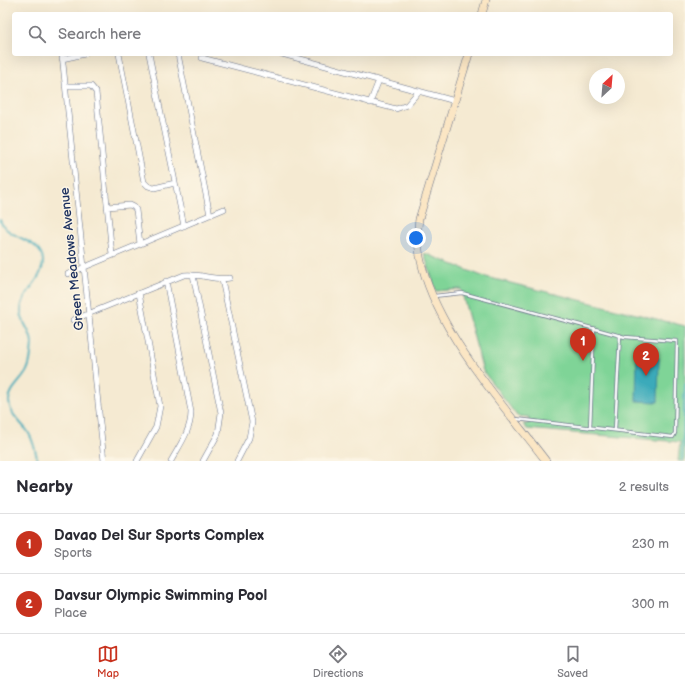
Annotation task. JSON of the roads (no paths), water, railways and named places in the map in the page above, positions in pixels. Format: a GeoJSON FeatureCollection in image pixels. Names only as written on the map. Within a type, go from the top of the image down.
{"type":"FeatureCollection","features":[{"type":"Feature","properties":{"kind":"street"},"geometry":{"type":"LineString","coordinates":[[483,12],[486,0]]}},
{"type":"Feature","properties":{"kind":"street","name":"Green Meadows Avenue"},"geometry":{"type":"LineString","coordinates":[[62,56],[104,461]]}},
{"type":"Feature","properties":{"kind":"street"},"geometry":{"type":"LineString","coordinates":[[120,56],[144,182],[148,186],[154,188],[175,184]]}},
{"type":"Feature","properties":{"kind":"street"},"geometry":{"type":"LineString","coordinates":[[149,56],[184,226]]}},
{"type":"Feature","properties":{"kind":"street"},"geometry":{"type":"LineString","coordinates":[[178,56],[210,215]]}},
{"type":"Feature","properties":{"kind":"street"},"geometry":{"type":"LineString","coordinates":[[289,56],[455,102]]}},
{"type":"Feature","properties":{"kind":"street"},"geometry":{"type":"LineString","coordinates":[[468,56],[419,218],[416,235],[418,251],[433,296],[457,342],[546,461]]}},
{"type":"Feature","properties":{"kind":"street"},"geometry":{"type":"LineString","coordinates":[[202,58],[396,109],[402,108],[412,101],[419,91]]}},
{"type":"Feature","properties":{"kind":"street"},"geometry":{"type":"LineString","coordinates":[[370,103],[379,80]]}},
{"type":"Feature","properties":{"kind":"street"},"geometry":{"type":"LineString","coordinates":[[65,86],[88,86],[95,89],[112,255]]}},
{"type":"Feature","properties":{"kind":"street"},"geometry":{"type":"LineString","coordinates":[[107,207],[130,205],[134,207],[136,210],[140,244]]}},
{"type":"Feature","properties":{"kind":"street"},"geometry":{"type":"LineString","coordinates":[[68,274],[224,209]]}},
{"type":"Feature","properties":{"kind":"street"},"geometry":{"type":"LineString","coordinates":[[73,320],[166,281],[184,275],[222,280],[230,278]]}},
{"type":"Feature","properties":{"kind":"street"},"geometry":{"type":"LineString","coordinates":[[193,275],[221,413],[218,434],[204,461]]}},
{"type":"Feature","properties":{"kind":"street"},"geometry":{"type":"LineString","coordinates":[[222,280],[252,422],[249,438],[238,461]]}},
{"type":"Feature","properties":{"kind":"street"},"geometry":{"type":"LineString","coordinates":[[166,281],[191,412],[187,433],[171,461]]}},
{"type":"Feature","properties":{"kind":"street"},"geometry":{"type":"LineString","coordinates":[[137,461],[156,427],[160,406],[139,292]]}},
{"type":"Feature","properties":{"kind":"lane"},"geometry":{"type":"LineString","coordinates":[[433,296],[462,293],[620,335],[677,341],[674,436],[671,437],[514,419]]}},
{"type":"Feature","properties":{"kind":"lane"},"geometry":{"type":"LineString","coordinates":[[590,428],[594,328]]}},
{"type":"Feature","properties":{"kind":"lane"},"geometry":{"type":"LineString","coordinates":[[615,430],[620,335]]}},
{"type":"Feature","properties":{"kind":"water"},"geometry":{"type":"Polygon","coordinates":[[[637,357],[659,358],[658,402],[636,401],[637,357]]]}},
{"type":"Feature","properties":{"kind":"waterway"},"geometry":{"type":"LineString","coordinates":[[0,220],[9,232],[36,247],[41,253],[43,260],[40,274],[25,297],[21,310],[22,319],[30,335],[32,344],[30,362],[26,372],[9,397],[11,411],[30,435],[38,461]]}},
{"type":"Feature","properties":{"kind":"waterway"},"geometry":{"type":"LineString","coordinates":[[682,461],[685,384]]}},
{"type":"Feature","properties":{"kind":"place","name":"Davao Del Sur Sports Complex"},"geometry":{"type":"Point","coordinates":[583,361]}},
{"type":"Feature","properties":{"kind":"place","name":"Davsur Olympic Swimming Pool"},"geometry":{"type":"Point","coordinates":[646,376]}}]}
